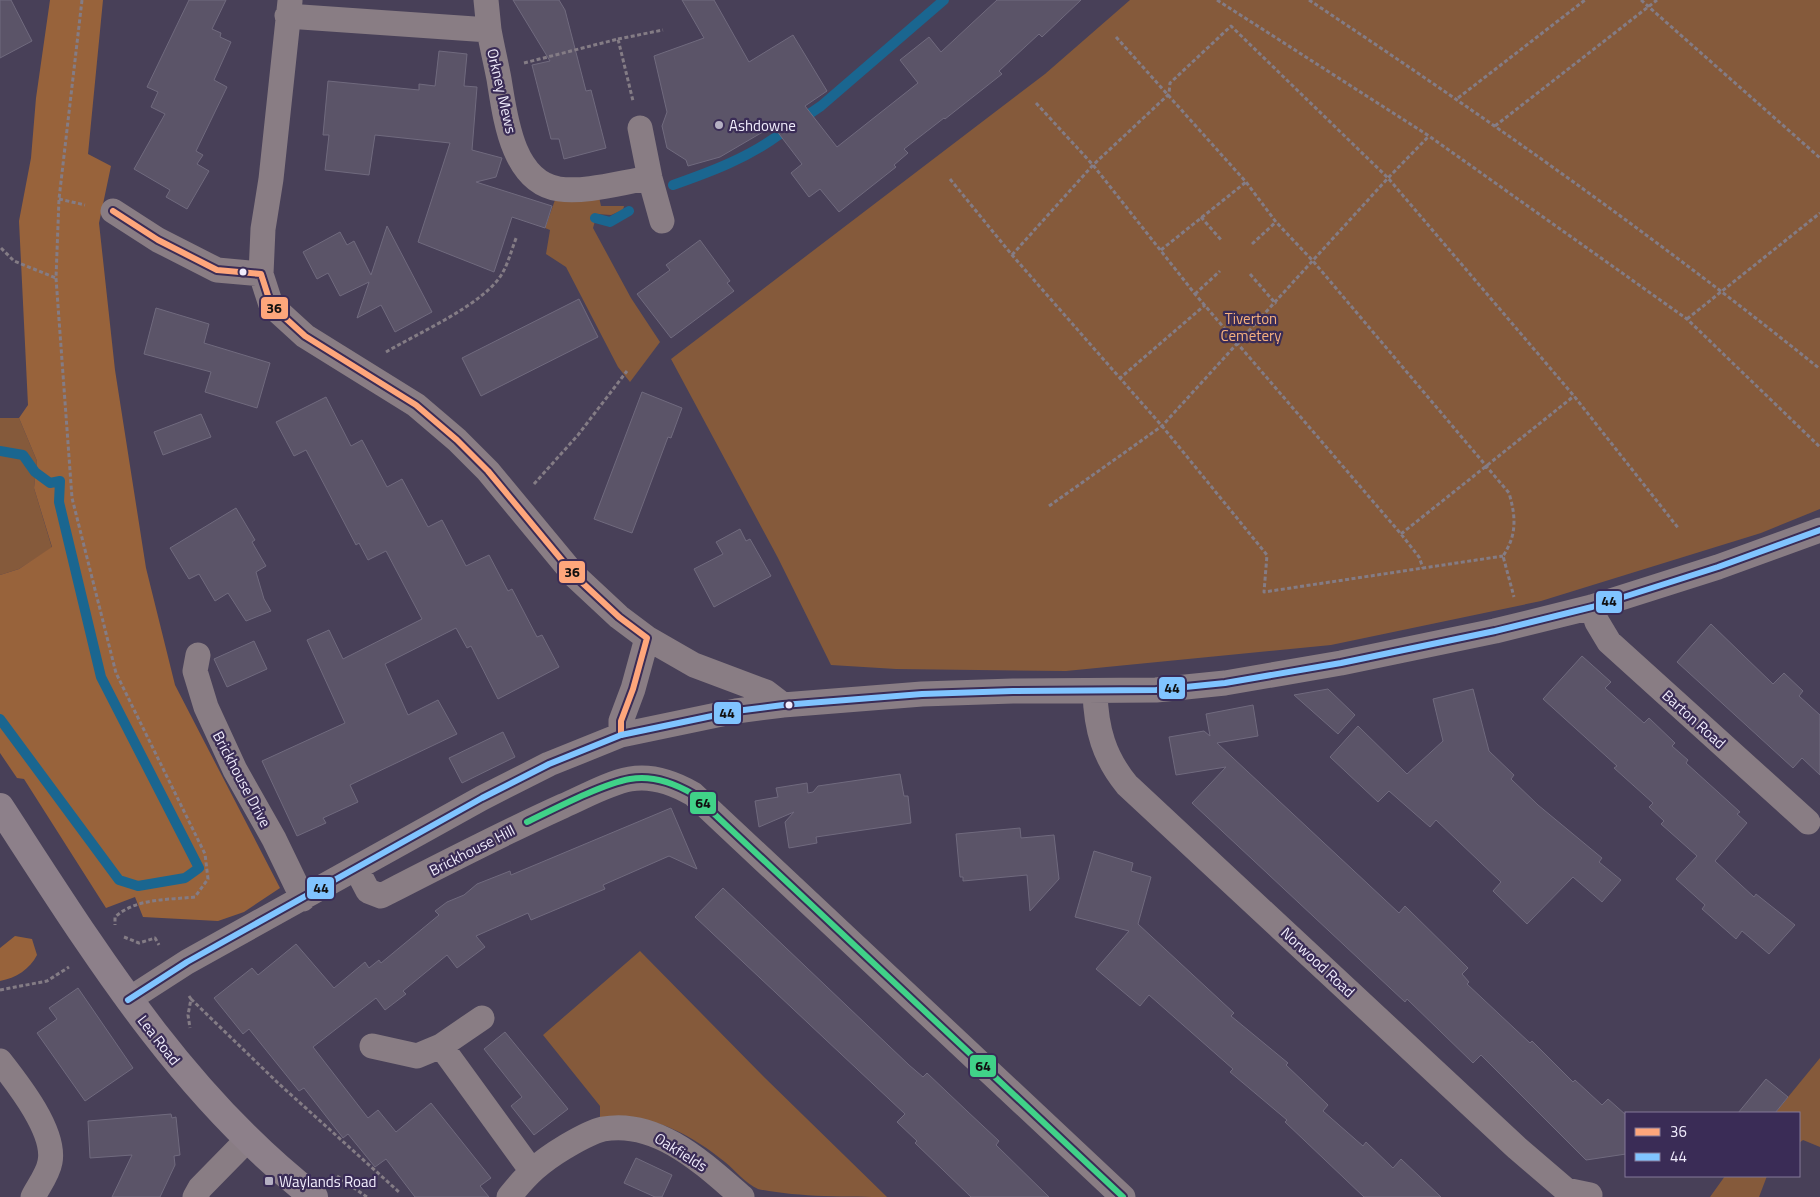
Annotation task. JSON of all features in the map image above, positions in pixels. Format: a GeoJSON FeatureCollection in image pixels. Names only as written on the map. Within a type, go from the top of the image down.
{"type":"FeatureCollection","features":[{"type":"Feature","properties":{"kind":"street","name":"Orkney Mews"},"geometry":{"type":"LineString","coordinates":[[486,0],[489,30],[507,126],[520,158],[533,177],[557,189],[578,190],[650,178]]}},
{"type":"Feature","properties":{"kind":"street","name":"Orkney Mews"},"geometry":{"type":"LineString","coordinates":[[289,8],[489,30]]}},
{"type":"Feature","properties":{"kind":"street"},"geometry":{"type":"LineString","coordinates":[[289,8],[277,127],[263,229],[260,274],[270,305],[305,336],[416,405],[457,440],[488,471],[575,576],[618,617],[647,638],[694,665],[766,692],[782,705]]}},
{"type":"Feature","properties":{"kind":"street"},"geometry":{"type":"LineString","coordinates":[[640,128],[650,178],[662,221]]}},
{"type":"Feature","properties":{"kind":"street"},"geometry":{"type":"LineString","coordinates":[[113,211],[158,240],[217,270],[260,274]]}},
{"type":"Feature","properties":{"kind":"street"},"geometry":{"type":"LineString","coordinates":[[128,1000],[173,970],[357,870],[482,798],[549,764],[621,735],[736,711],[782,705],[922,694],[1156,690],[1225,683],[1341,663],[1520,625],[1592,607],[1718,567],[1820,530]]}},
{"type":"Feature","properties":{"kind":"street","name":"Barton Road"},"geometry":{"type":"LineString","coordinates":[[1592,607],[1597,622],[1609,642],[1808,822]]}},
{"type":"Feature","properties":{"kind":"street"},"geometry":{"type":"LineString","coordinates":[[621,735],[621,720],[633,689],[647,638]]}},
{"type":"Feature","properties":{"kind":"street","name":"Brickhouse Drive"},"geometry":{"type":"LineString","coordinates":[[198,654],[195,671],[206,706],[235,770],[274,839],[293,905]]}},
{"type":"Feature","properties":{"kind":"street","name":"Norwood Road"},"geometry":{"type":"LineString","coordinates":[[1095,692],[1102,741],[1113,768],[1127,785],[1517,1148],[1566,1190],[1590,1195]]}},
{"type":"Feature","properties":{"kind":"street","name":"Brickhouse Hill"},"geometry":{"type":"LineString","coordinates":[[357,870],[368,891],[381,896],[529,821],[622,782],[645,779],[678,785],[692,794],[768,862],[1124,1197]]}},
{"type":"Feature","properties":{"kind":"street","name":"Lea Road"},"geometry":{"type":"LineString","coordinates":[[0,808],[128,1000],[207,1099],[286,1175],[314,1197]]}},
{"type":"Feature","properties":{"kind":"street"},"geometry":{"type":"LineString","coordinates":[[372,1046],[417,1056],[442,1046],[482,1018]]}},
{"type":"Feature","properties":{"kind":"street"},"geometry":{"type":"LineString","coordinates":[[442,1046],[531,1170]]}},
{"type":"Feature","properties":{"kind":"street"},"geometry":{"type":"LineString","coordinates":[[0,1061],[43,1125],[50,1149],[50,1163],[33,1197]]}},
{"type":"Feature","properties":{"kind":"street","name":"Oakfields"},"geometry":{"type":"LineString","coordinates":[[509,1197],[531,1170],[580,1138],[603,1130],[629,1129],[649,1133],[694,1157],[742,1197]]}},
{"type":"Feature","properties":{"kind":"street"},"geometry":{"type":"LineString","coordinates":[[195,1197],[200,1188],[248,1139]]}},
{"type":"Feature","properties":{"kind":"path"},"geometry":{"type":"LineString","coordinates":[[82,0],[59,199],[56,278],[72,498],[116,673],[205,854],[208,879],[195,897],[150,901],[125,908],[115,917],[115,927]]}},
{"type":"Feature","properties":{"kind":"path"},"geometry":{"type":"LineString","coordinates":[[1216,0],[1429,136],[1687,319],[1820,447]]}},
{"type":"Feature","properties":{"kind":"path"},"geometry":{"type":"LineString","coordinates":[[1308,0],[1458,98],[1724,291],[1820,369]]}},
{"type":"Feature","properties":{"kind":"path"},"geometry":{"type":"LineString","coordinates":[[1458,98],[1585,0]]}},
{"type":"Feature","properties":{"kind":"path"},"geometry":{"type":"LineString","coordinates":[[1641,0],[1820,158]]}},
{"type":"Feature","properties":{"kind":"path"},"geometry":{"type":"LineString","coordinates":[[1495,126],[1657,0]]}},
{"type":"Feature","properties":{"kind":"path"},"geometry":{"type":"LineString","coordinates":[[1012,255],[1093,165],[1169,94],[1170,83],[1232,26],[1388,178],[1574,396],[1679,529]]}},
{"type":"Feature","properties":{"kind":"path"},"geometry":{"type":"LineString","coordinates":[[497,73],[518,65],[618,39],[663,30]]}},
{"type":"Feature","properties":{"kind":"path"},"geometry":{"type":"LineString","coordinates":[[950,179],[1012,255],[1162,426],[1267,555],[1264,592],[1503,556],[1512,543],[1514,511],[1509,493],[1313,261],[1276,222],[1246,182],[1116,37]]}},
{"type":"Feature","properties":{"kind":"path"},"geometry":{"type":"LineString","coordinates":[[618,39],[640,128]]}},
{"type":"Feature","properties":{"kind":"path"},"geometry":{"type":"LineString","coordinates":[[1036,103],[1093,165],[1195,294],[1238,342],[1419,557],[1423,568]]}},
{"type":"Feature","properties":{"kind":"path"},"geometry":{"type":"LineString","coordinates":[[1049,506],[1162,426],[1238,342],[1276,304],[1388,178],[1429,136]]}},
{"type":"Feature","properties":{"kind":"path"},"geometry":{"type":"LineString","coordinates":[[1161,250],[1246,182]]}},
{"type":"Feature","properties":{"kind":"path"},"geometry":{"type":"LineString","coordinates":[[1687,319],[1820,213]]}},
{"type":"Feature","properties":{"kind":"path"},"geometry":{"type":"LineString","coordinates":[[1202,216],[1222,241]]}},
{"type":"Feature","properties":{"kind":"path"},"geometry":{"type":"LineString","coordinates":[[1252,244],[1276,222]]}},
{"type":"Feature","properties":{"kind":"path"},"geometry":{"type":"LineString","coordinates":[[357,367],[468,306],[489,290],[503,273],[517,236]]}},
{"type":"Feature","properties":{"kind":"path"},"geometry":{"type":"LineString","coordinates":[[1,248],[14,261],[56,278]]}},
{"type":"Feature","properties":{"kind":"path"},"geometry":{"type":"LineString","coordinates":[[1195,294],[1220,271]]}},
{"type":"Feature","properties":{"kind":"path"},"geometry":{"type":"LineString","coordinates":[[1250,274],[1276,304]]}},
{"type":"Feature","properties":{"kind":"path"},"geometry":{"type":"LineString","coordinates":[[1119,379],[1205,305]]}},
{"type":"Feature","properties":{"kind":"path"},"geometry":{"type":"LineString","coordinates":[[513,503],[538,481],[578,435],[627,371]]}},
{"type":"Feature","properties":{"kind":"path"},"geometry":{"type":"LineString","coordinates":[[1400,534],[1488,467],[1574,396]]}},
{"type":"Feature","properties":{"kind":"path"},"geometry":{"type":"LineString","coordinates":[[1503,556],[1520,625]]}},
{"type":"Feature","properties":{"kind":"path"},"geometry":{"type":"LineString","coordinates":[[120,933],[126,939],[139,943],[155,938],[191,999],[278,1083],[399,1192]]}},
{"type":"Feature","properties":{"kind":"path"},"geometry":{"type":"LineString","coordinates":[[0,990],[47,981],[74,964],[69,955],[88,940]]}},
{"type":"Feature","properties":{"kind":"path"},"geometry":{"type":"LineString","coordinates":[[191,999],[188,1015],[193,1033]]}},
{"type":"Feature","properties":{"kind":"path"},"geometry":{"type":"LineString","coordinates":[[330,1171],[367,1197]]}},
{"type":"Feature","properties":{"kind":"green space","name":"Tiverton Cemetery"},"geometry":{"type":"Polygon","coordinates":[[[1130,0],[1820,0],[1820,509],[1761,533],[1541,601],[1331,645],[1066,671],[896,669],[831,665],[778,558],[671,359],[1045,74],[1130,0]]]}},
{"type":"Feature","properties":{"kind":"green space"},"geometry":{"type":"Polygon","coordinates":[[[599,197],[601,206],[624,206],[623,210],[611,215],[597,214],[593,217],[595,221],[593,228],[631,298],[660,342],[630,382],[618,367],[566,267],[546,254],[550,230],[545,228],[555,200],[599,197]]]}},
{"type":"Feature","properties":{"kind":"green space"},"geometry":{"type":"Polygon","coordinates":[[[0,418],[19,418],[37,461],[34,488],[52,548],[19,569],[0,575],[0,418]]]}},
{"type":"Feature","properties":{"kind":"green space"},"geometry":{"type":"Polygon","coordinates":[[[640,951],[764,1077],[887,1197],[805,1195],[758,1189],[711,1151],[667,1126],[635,1118],[600,1118],[600,1106],[543,1035],[640,951]]]}},
{"type":"Feature","properties":{"kind":"green space"},"geometry":{"type":"Polygon","coordinates":[[[1820,1058],[1820,1147],[1803,1140],[1800,1142],[1800,1112],[1776,1112],[1820,1058]]]}},
{"type":"Feature","properties":{"kind":"green space"},"geometry":{"type":"Polygon","coordinates":[[[1724,1177],[1767,1177],[1759,1197],[1710,1197],[1724,1177]]]}},
{"type":"Feature","properties":{"kind":"shaded area"},"geometry":{"type":"Polygon","coordinates":[[[50,0],[103,0],[88,154],[111,166],[99,223],[115,370],[146,568],[175,685],[280,888],[244,912],[218,921],[143,917],[135,897],[106,908],[24,779],[17,778],[0,753],[0,575],[19,569],[52,547],[34,488],[37,461],[19,418],[28,405],[19,221],[31,158],[36,98],[50,0]]]}},
{"type":"Feature","properties":{"kind":"shaded area"},"geometry":{"type":"Polygon","coordinates":[[[15,936],[32,939],[37,955],[31,965],[22,972],[12,978],[0,981],[0,948],[15,936]]]}},
{"type":"Feature","properties":{"kind":"building"},"geometry":{"type":"Polygon","coordinates":[[[0,0],[11,0],[32,41],[0,58],[0,0]]]}},
{"type":"Feature","properties":{"kind":"building"},"geometry":{"type":"Polygon","coordinates":[[[189,0],[226,0],[212,29],[221,33],[220,37],[231,42],[214,80],[227,87],[196,151],[203,155],[197,164],[209,171],[187,209],[166,197],[170,190],[134,169],[165,114],[151,107],[158,92],[147,87],[189,0]]]}},
{"type":"Feature","properties":{"kind":"building"},"geometry":{"type":"Polygon","coordinates":[[[513,0],[559,0],[565,10],[586,91],[591,90],[606,148],[564,159],[559,139],[551,139],[532,65],[550,61],[513,0]]]}},
{"type":"Feature","properties":{"kind":"building","name":"Ashdowne"},"geometry":{"type":"Polygon","coordinates":[[[682,0],[714,0],[749,62],[793,35],[827,91],[805,106],[837,147],[918,83],[900,60],[929,37],[941,52],[997,0],[1081,0],[1042,37],[1039,34],[999,71],[1002,74],[904,149],[908,153],[894,165],[896,167],[839,212],[820,189],[809,197],[791,173],[802,164],[773,126],[720,157],[688,166],[686,160],[667,148],[662,126],[667,112],[654,56],[704,38],[682,0]]]}},
{"type":"Feature","properties":{"kind":"building"},"geometry":{"type":"Polygon","coordinates":[[[439,51],[467,54],[464,86],[477,87],[472,150],[502,158],[496,177],[476,182],[552,206],[545,228],[512,217],[494,272],[418,242],[450,143],[375,135],[369,175],[325,170],[329,135],[323,135],[328,81],[419,90],[419,84],[435,86],[439,51]]]}},
{"type":"Feature","properties":{"kind":"building"},"geometry":{"type":"Polygon","coordinates":[[[387,226],[432,312],[395,332],[381,305],[357,318],[369,282],[340,296],[328,273],[317,279],[303,252],[340,232],[347,245],[354,241],[371,275],[387,226]]]}},
{"type":"Feature","properties":{"kind":"building"},"geometry":{"type":"Polygon","coordinates":[[[700,240],[730,281],[727,283],[734,291],[671,338],[637,294],[670,270],[666,265],[700,240]]]}},
{"type":"Feature","properties":{"kind":"building"},"geometry":{"type":"Polygon","coordinates":[[[579,299],[598,337],[481,396],[462,358],[579,299]]]}},
{"type":"Feature","properties":{"kind":"building"},"geometry":{"type":"Polygon","coordinates":[[[156,308],[209,324],[204,343],[270,363],[257,408],[205,392],[211,372],[144,354],[156,308]]]}},
{"type":"Feature","properties":{"kind":"building"},"geometry":{"type":"Polygon","coordinates":[[[642,392],[682,408],[671,438],[668,437],[632,533],[594,519],[642,392]]]}},
{"type":"Feature","properties":{"kind":"building"},"geometry":{"type":"Polygon","coordinates":[[[326,397],[351,446],[362,440],[387,487],[402,479],[428,527],[442,520],[466,566],[489,555],[508,591],[512,589],[537,637],[542,635],[559,667],[498,699],[471,646],[467,648],[456,628],[385,664],[408,715],[438,700],[457,734],[350,785],[358,802],[323,818],[326,823],[297,836],[262,761],[345,723],[307,640],[329,630],[343,659],[422,619],[386,551],[368,560],[359,543],[356,545],[306,450],[294,456],[276,422],[326,397]]]}},
{"type":"Feature","properties":{"kind":"building"},"geometry":{"type":"Polygon","coordinates":[[[201,414],[211,437],[163,455],[154,432],[201,414]]]}},
{"type":"Feature","properties":{"kind":"building"},"geometry":{"type":"Polygon","coordinates":[[[236,508],[255,540],[252,542],[266,566],[256,572],[264,599],[271,611],[246,621],[228,593],[215,601],[199,574],[189,579],[170,548],[236,508]]]}},
{"type":"Feature","properties":{"kind":"building"},"geometry":{"type":"Polygon","coordinates":[[[740,529],[746,541],[750,539],[771,576],[714,607],[694,569],[723,554],[716,542],[740,529]]]}},
{"type":"Feature","properties":{"kind":"building"},"geometry":{"type":"Polygon","coordinates":[[[1711,624],[1773,684],[1784,673],[1803,691],[1799,696],[1820,715],[1820,775],[1802,758],[1793,768],[1677,662],[1711,624]]]}},
{"type":"Feature","properties":{"kind":"building"},"geometry":{"type":"Polygon","coordinates":[[[254,641],[267,669],[227,687],[214,659],[254,641]]]}},
{"type":"Feature","properties":{"kind":"building"},"geometry":{"type":"Polygon","coordinates":[[[1582,656],[1611,682],[1605,688],[1644,723],[1649,718],[1675,743],[1672,746],[1688,760],[1686,763],[1740,812],[1737,814],[1747,823],[1715,861],[1754,897],[1756,894],[1795,925],[1769,954],[1742,931],[1736,939],[1702,909],[1705,905],[1676,879],[1697,856],[1661,824],[1664,821],[1649,807],[1653,803],[1614,768],[1617,766],[1543,699],[1582,656]]]}},
{"type":"Feature","properties":{"kind":"building"},"geometry":{"type":"Polygon","coordinates":[[[1328,689],[1355,715],[1338,734],[1294,695],[1328,689]]]}},
{"type":"Feature","properties":{"kind":"building"},"geometry":{"type":"Polygon","coordinates":[[[1473,689],[1489,751],[1514,775],[1511,779],[1538,805],[1602,858],[1599,862],[1621,880],[1602,902],[1573,877],[1527,924],[1493,891],[1501,882],[1436,820],[1430,827],[1389,791],[1378,802],[1330,757],[1358,726],[1407,774],[1443,741],[1433,699],[1473,689]]]}},
{"type":"Feature","properties":{"kind":"building"},"geometry":{"type":"Polygon","coordinates":[[[1253,705],[1258,736],[1217,743],[1399,913],[1405,906],[1468,968],[1462,974],[1469,982],[1467,984],[1530,1043],[1532,1041],[1573,1082],[1575,1080],[1602,1105],[1608,1099],[1625,1114],[1625,1154],[1586,1160],[1481,1055],[1473,1063],[1407,999],[1405,1002],[1192,803],[1226,767],[1176,775],[1169,737],[1204,731],[1210,736],[1206,714],[1253,705]]]}},
{"type":"Feature","properties":{"kind":"building"},"geometry":{"type":"Polygon","coordinates":[[[503,732],[515,757],[462,783],[449,758],[503,732]]]}},
{"type":"Feature","properties":{"kind":"building"},"geometry":{"type":"Polygon","coordinates":[[[900,774],[904,796],[908,796],[911,823],[816,837],[817,843],[789,848],[785,822],[794,812],[759,827],[755,801],[778,797],[776,788],[807,783],[808,793],[813,792],[818,786],[900,774]]]}},
{"type":"Feature","properties":{"kind":"building"},"geometry":{"type":"Polygon","coordinates":[[[671,808],[697,869],[669,856],[603,885],[605,889],[531,920],[528,913],[476,936],[485,947],[457,968],[447,955],[403,991],[406,994],[385,1010],[376,998],[313,1047],[368,1118],[378,1110],[396,1132],[431,1103],[491,1178],[480,1186],[489,1197],[415,1197],[386,1159],[375,1167],[348,1134],[343,1138],[304,1088],[299,1091],[249,1029],[243,1034],[214,998],[252,968],[258,975],[296,944],[334,988],[365,962],[369,968],[379,960],[381,963],[439,915],[435,911],[447,902],[464,895],[477,884],[510,871],[511,875],[671,808]]]}},
{"type":"Feature","properties":{"kind":"building"},"geometry":{"type":"Polygon","coordinates":[[[1020,828],[1021,838],[1054,835],[1059,879],[1030,911],[1027,875],[963,881],[963,877],[960,877],[956,834],[1020,828]]]}},
{"type":"Feature","properties":{"kind":"building"},"geometry":{"type":"Polygon","coordinates":[[[1094,851],[1133,863],[1131,871],[1151,877],[1138,924],[1234,1013],[1231,1016],[1288,1063],[1286,1065],[1328,1105],[1323,1111],[1363,1146],[1366,1142],[1393,1168],[1401,1159],[1441,1197],[1364,1197],[1285,1122],[1287,1120],[1230,1072],[1233,1069],[1149,995],[1140,1006],[1096,969],[1129,931],[1075,917],[1094,851]]]}},
{"type":"Feature","properties":{"kind":"building"},"geometry":{"type":"Polygon","coordinates":[[[723,888],[909,1065],[923,1077],[927,1073],[999,1141],[996,1145],[1049,1197],[971,1197],[915,1143],[917,1141],[897,1122],[905,1114],[695,917],[723,888]]]}},
{"type":"Feature","properties":{"kind":"building"},"geometry":{"type":"Polygon","coordinates":[[[78,988],[133,1068],[85,1101],[37,1033],[57,1019],[49,1008],[78,988]]]}},
{"type":"Feature","properties":{"kind":"building"},"geometry":{"type":"Polygon","coordinates":[[[505,1032],[568,1109],[534,1135],[511,1106],[522,1097],[484,1049],[505,1032]]]}},
{"type":"Feature","properties":{"kind":"building"},"geometry":{"type":"Polygon","coordinates":[[[1766,1079],[1788,1097],[1776,1112],[1739,1112],[1766,1079]]]}},
{"type":"Feature","properties":{"kind":"building"},"geometry":{"type":"Polygon","coordinates":[[[171,1114],[172,1118],[176,1117],[180,1155],[174,1156],[175,1165],[160,1197],[112,1197],[132,1155],[90,1158],[88,1121],[171,1114]]]}},
{"type":"Feature","properties":{"kind":"building"},"geometry":{"type":"Polygon","coordinates":[[[636,1158],[672,1175],[662,1197],[655,1197],[624,1183],[636,1158]]]}},
{"type":"Feature","properties":{"kind":"waterway"},"geometry":{"type":"LineString","coordinates":[[799,121],[821,106],[944,0]]}},
{"type":"Feature","properties":{"kind":"waterway"},"geometry":{"type":"LineString","coordinates":[[673,185],[742,157],[780,134]]}},
{"type":"Feature","properties":{"kind":"waterway"},"geometry":{"type":"LineString","coordinates":[[595,218],[610,222],[629,211]]}},
{"type":"Feature","properties":{"kind":"waterway"},"geometry":{"type":"LineString","coordinates":[[0,451],[23,455],[35,472],[50,483],[60,481],[59,502],[101,677],[199,868],[185,878],[138,886],[119,880],[0,719]]}},
{"type":"Feature","properties":{"kind":"transit line","name":"36"},"geometry":{"type":"LineString","coordinates":[[113,211],[158,240],[217,270],[261,274],[271,305],[305,336],[416,405],[457,440],[488,471],[575,576],[619,617],[647,638],[633,689],[621,721],[621,735]]}},
{"type":"Feature","properties":{"kind":"transit line","name":"44"},"geometry":{"type":"LineString","coordinates":[[128,1000],[187,962],[482,798],[549,764],[621,735],[736,711],[783,705],[922,694],[1156,690],[1225,683],[1341,663],[1495,631],[1592,607],[1718,567],[1820,530]]}},
{"type":"Feature","properties":{"kind":"transit line","name":"64"},"geometry":{"type":"LineString","coordinates":[[527,822],[592,791],[630,779],[655,779],[678,786],[693,794],[1123,1197]]}},
{"type":"Feature","properties":{"kind":"place","name":"Ashdowne"},"geometry":{"type":"Point","coordinates":[719,125]}},
{"type":"Feature","properties":{"kind":"place","name":"Waylands Road"},"geometry":{"type":"Point","coordinates":[269,1181]}}]}
